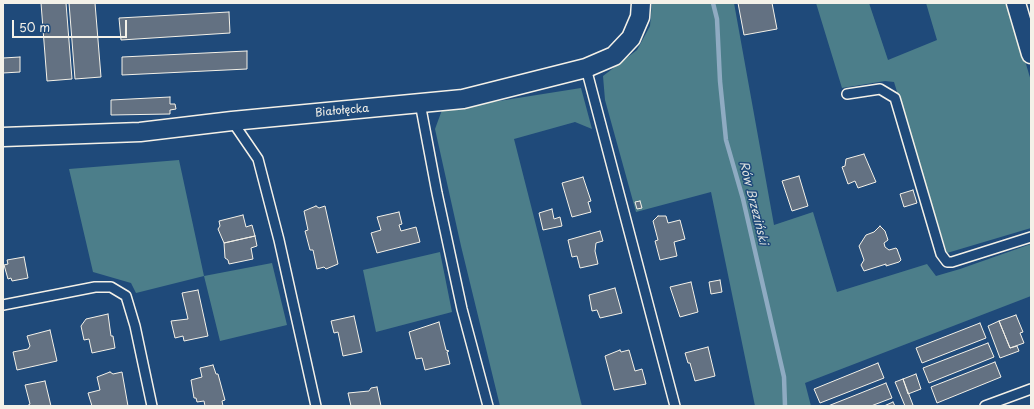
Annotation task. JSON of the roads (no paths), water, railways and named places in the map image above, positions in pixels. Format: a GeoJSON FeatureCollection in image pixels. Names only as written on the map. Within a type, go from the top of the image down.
{"type":"FeatureCollection","features":[{"type":"Feature","properties":{"kind":"street","name":"Białołęcka"},"geometry":{"type":"LineString","coordinates":[[3,137],[140,132],[232,121],[463,99],[586,68],[614,56],[624,46],[636,27],[641,3]]}},
{"type":"Feature","properties":{"kind":"street"},"geometry":{"type":"LineString","coordinates":[[1016,3],[1031,54]]}},
{"type":"Feature","properties":{"kind":"lane"},"geometry":{"type":"LineString","coordinates":[[586,68],[675,406]]}},
{"type":"Feature","properties":{"kind":"lane"},"geometry":{"type":"LineString","coordinates":[[847,94],[880,89],[895,98],[941,254],[947,262],[952,262],[1031,237]]}},
{"type":"Feature","properties":{"kind":"lane"},"geometry":{"type":"LineString","coordinates":[[420,103],[437,193],[462,309],[488,406]]}},
{"type":"Feature","properties":{"kind":"lane"},"geometry":{"type":"LineString","coordinates":[[232,121],[258,159],[280,240],[316,406]]}},
{"type":"Feature","properties":{"kind":"lane"},"geometry":{"type":"LineString","coordinates":[[3,305],[95,287],[111,287],[126,296],[135,326],[152,406]]}},
{"type":"Feature","properties":{"kind":"lane"},"geometry":{"type":"LineString","coordinates":[[985,406],[1031,389]]}},
{"type":"Feature","properties":{"kind":"waterway","name":"Rów Brzeziński"},"geometry":{"type":"LineString","coordinates":[[713,3],[717,19],[720,81],[726,140],[743,199],[784,377],[785,406]]}}]}
